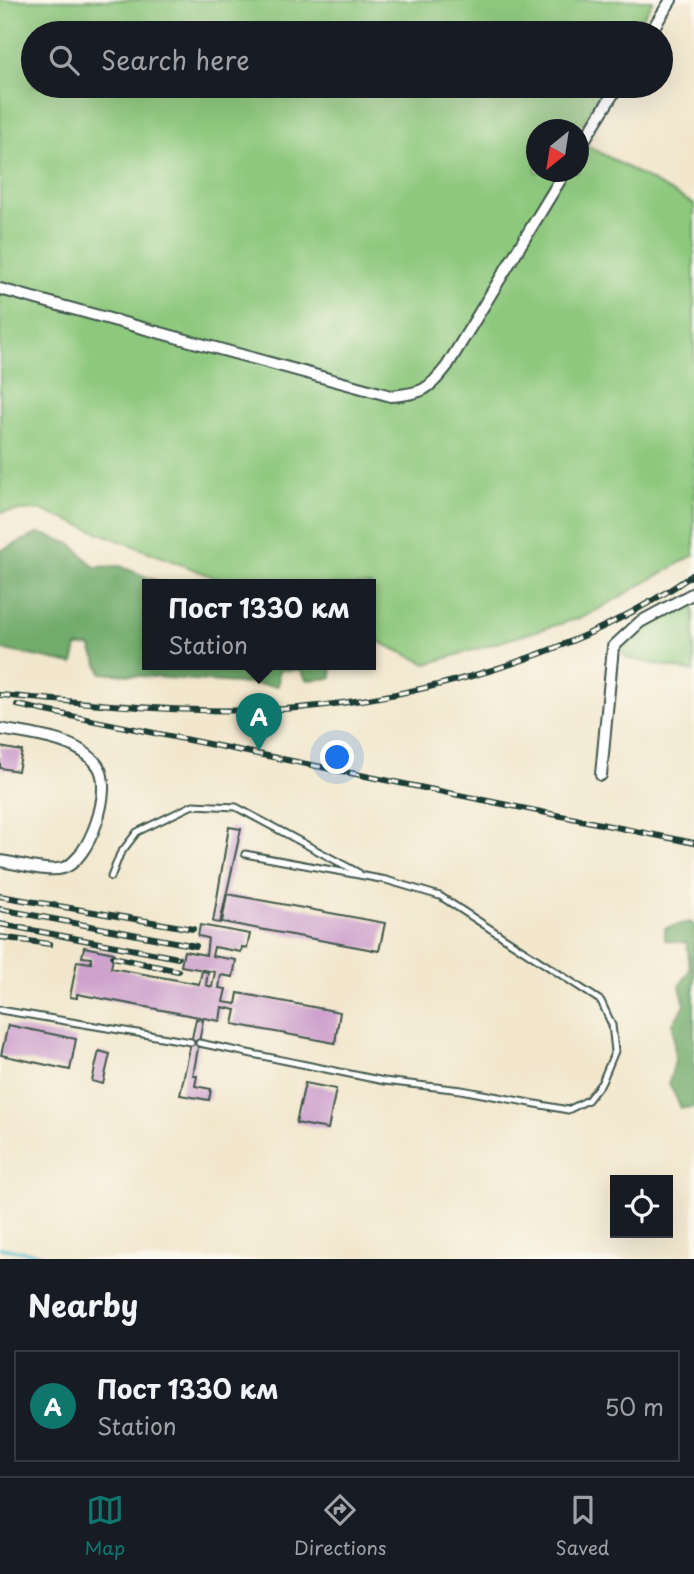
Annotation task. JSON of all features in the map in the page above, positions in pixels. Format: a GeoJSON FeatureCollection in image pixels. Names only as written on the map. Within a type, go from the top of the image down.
{"type":"FeatureCollection","features":[{"type":"Feature","properties":{"kind":"street"},"geometry":{"type":"LineString","coordinates":[[658,21],[671,0]]}},
{"type":"Feature","properties":{"kind":"street"},"geometry":{"type":"LineString","coordinates":[[589,134],[611,98]]}},
{"type":"Feature","properties":{"kind":"street"},"geometry":{"type":"LineString","coordinates":[[0,289],[391,396],[418,394],[432,386],[447,366],[559,182]]}},
{"type":"Feature","properties":{"kind":"street"},"geometry":{"type":"LineString","coordinates":[[601,775],[613,647],[639,622],[694,593]]}},
{"type":"Feature","properties":{"kind":"street"},"geometry":{"type":"LineString","coordinates":[[0,729],[63,743],[85,754],[99,767],[104,789],[91,839],[75,864],[60,870],[0,861]]}},
{"type":"Feature","properties":{"kind":"lane"},"geometry":{"type":"LineString","coordinates":[[111,877],[120,854],[137,832],[193,805],[236,807],[365,876]]}},
{"type":"Feature","properties":{"kind":"lane"},"geometry":{"type":"LineString","coordinates":[[199,1043],[384,1081],[461,1090],[541,1107],[569,1110],[588,1100],[602,1082],[615,1051],[612,1025],[601,1001],[439,896],[365,876],[245,854]]}},
{"type":"Feature","properties":{"kind":"lane"},"geometry":{"type":"LineString","coordinates":[[0,1010],[191,1042]]}},
{"type":"Feature","properties":{"kind":"green space"},"geometry":{"type":"Polygon","coordinates":[[[0,0],[653,0],[641,21],[21,21],[21,98],[598,98],[586,119],[526,119],[526,182],[589,182],[589,146],[694,204],[694,555],[586,616],[427,664],[376,640],[376,579],[219,579],[41,510],[0,512],[0,0]]]}},
{"type":"Feature","properties":{"kind":"green space"},"geometry":{"type":"Polygon","coordinates":[[[39,533],[72,544],[94,567],[120,566],[151,579],[142,579],[142,670],[279,670],[278,686],[102,673],[90,646],[77,647],[73,664],[0,649],[0,551],[39,533]]]}},
{"type":"Feature","properties":{"kind":"green space"},"geometry":{"type":"Polygon","coordinates":[[[694,596],[694,672],[627,658],[616,644],[694,596]]]}},
{"type":"Feature","properties":{"kind":"green space"},"geometry":{"type":"Polygon","coordinates":[[[301,670],[331,670],[332,678],[306,680],[301,670]]]}},
{"type":"Feature","properties":{"kind":"green space"},"geometry":{"type":"Polygon","coordinates":[[[690,922],[694,925],[694,1107],[681,1108],[669,1083],[675,1061],[673,1023],[685,1005],[680,986],[690,969],[687,943],[665,940],[665,928],[690,922]]]}},
{"type":"Feature","properties":{"kind":"building"},"geometry":{"type":"Polygon","coordinates":[[[0,747],[22,751],[18,771],[0,768],[0,747]]]}},
{"type":"Feature","properties":{"kind":"building"},"geometry":{"type":"Polygon","coordinates":[[[229,827],[241,829],[220,923],[213,922],[229,827]]]}},
{"type":"Feature","properties":{"kind":"building"},"geometry":{"type":"Polygon","coordinates":[[[227,894],[385,923],[379,951],[222,922],[227,894]]]}},
{"type":"Feature","properties":{"kind":"building"},"geometry":{"type":"Polygon","coordinates":[[[200,925],[250,934],[247,948],[242,947],[241,952],[214,947],[212,956],[236,960],[233,977],[221,975],[219,988],[226,989],[223,1002],[236,1004],[238,993],[340,1012],[335,1043],[233,1024],[236,1010],[222,1007],[220,1021],[77,994],[77,998],[70,997],[77,961],[91,963],[91,958],[82,957],[84,947],[114,953],[111,968],[199,984],[202,971],[208,972],[206,985],[212,987],[215,972],[181,966],[184,951],[206,955],[208,938],[198,936],[200,925]]]}},
{"type":"Feature","properties":{"kind":"building"},"geometry":{"type":"Polygon","coordinates":[[[196,1019],[203,1020],[193,1076],[197,1076],[195,1086],[211,1089],[209,1100],[180,1095],[196,1019]]]}},
{"type":"Feature","properties":{"kind":"building"},"geometry":{"type":"Polygon","coordinates":[[[8,1025],[76,1039],[70,1070],[1,1055],[8,1025]]]}},
{"type":"Feature","properties":{"kind":"building"},"geometry":{"type":"Polygon","coordinates":[[[99,1051],[110,1054],[103,1084],[92,1081],[99,1051]]]}},
{"type":"Feature","properties":{"kind":"building"},"geometry":{"type":"Polygon","coordinates":[[[305,1083],[336,1089],[328,1129],[296,1123],[305,1083]]]}},
{"type":"Feature","properties":{"kind":"waterway"},"geometry":{"type":"LineString","coordinates":[[0,1248],[39,1254],[48,1259]]}},
{"type":"Feature","properties":{"kind":"railway"},"geometry":{"type":"LineString","coordinates":[[0,695],[119,706],[239,711],[318,706],[367,699],[466,678],[562,645],[608,625],[694,574]]}},
{"type":"Feature","properties":{"kind":"railway"},"geometry":{"type":"LineString","coordinates":[[17,705],[694,843]]}},
{"type":"Feature","properties":{"kind":"railway"},"geometry":{"type":"LineString","coordinates":[[0,896],[193,929]]}},
{"type":"Feature","properties":{"kind":"railway"},"geometry":{"type":"LineString","coordinates":[[0,909],[196,946]]}},
{"type":"Feature","properties":{"kind":"railway"},"geometry":{"type":"LineString","coordinates":[[0,924],[178,958]]}},
{"type":"Feature","properties":{"kind":"railway"},"geometry":{"type":"LineString","coordinates":[[0,937],[50,944]]}},
{"type":"Feature","properties":{"kind":"railway"},"geometry":{"type":"LineString","coordinates":[[113,957],[178,971]]}},
{"type":"Feature","properties":{"kind":"place","name":"Пост 1330 км"},"geometry":{"type":"Point","coordinates":[259,751]}}]}
